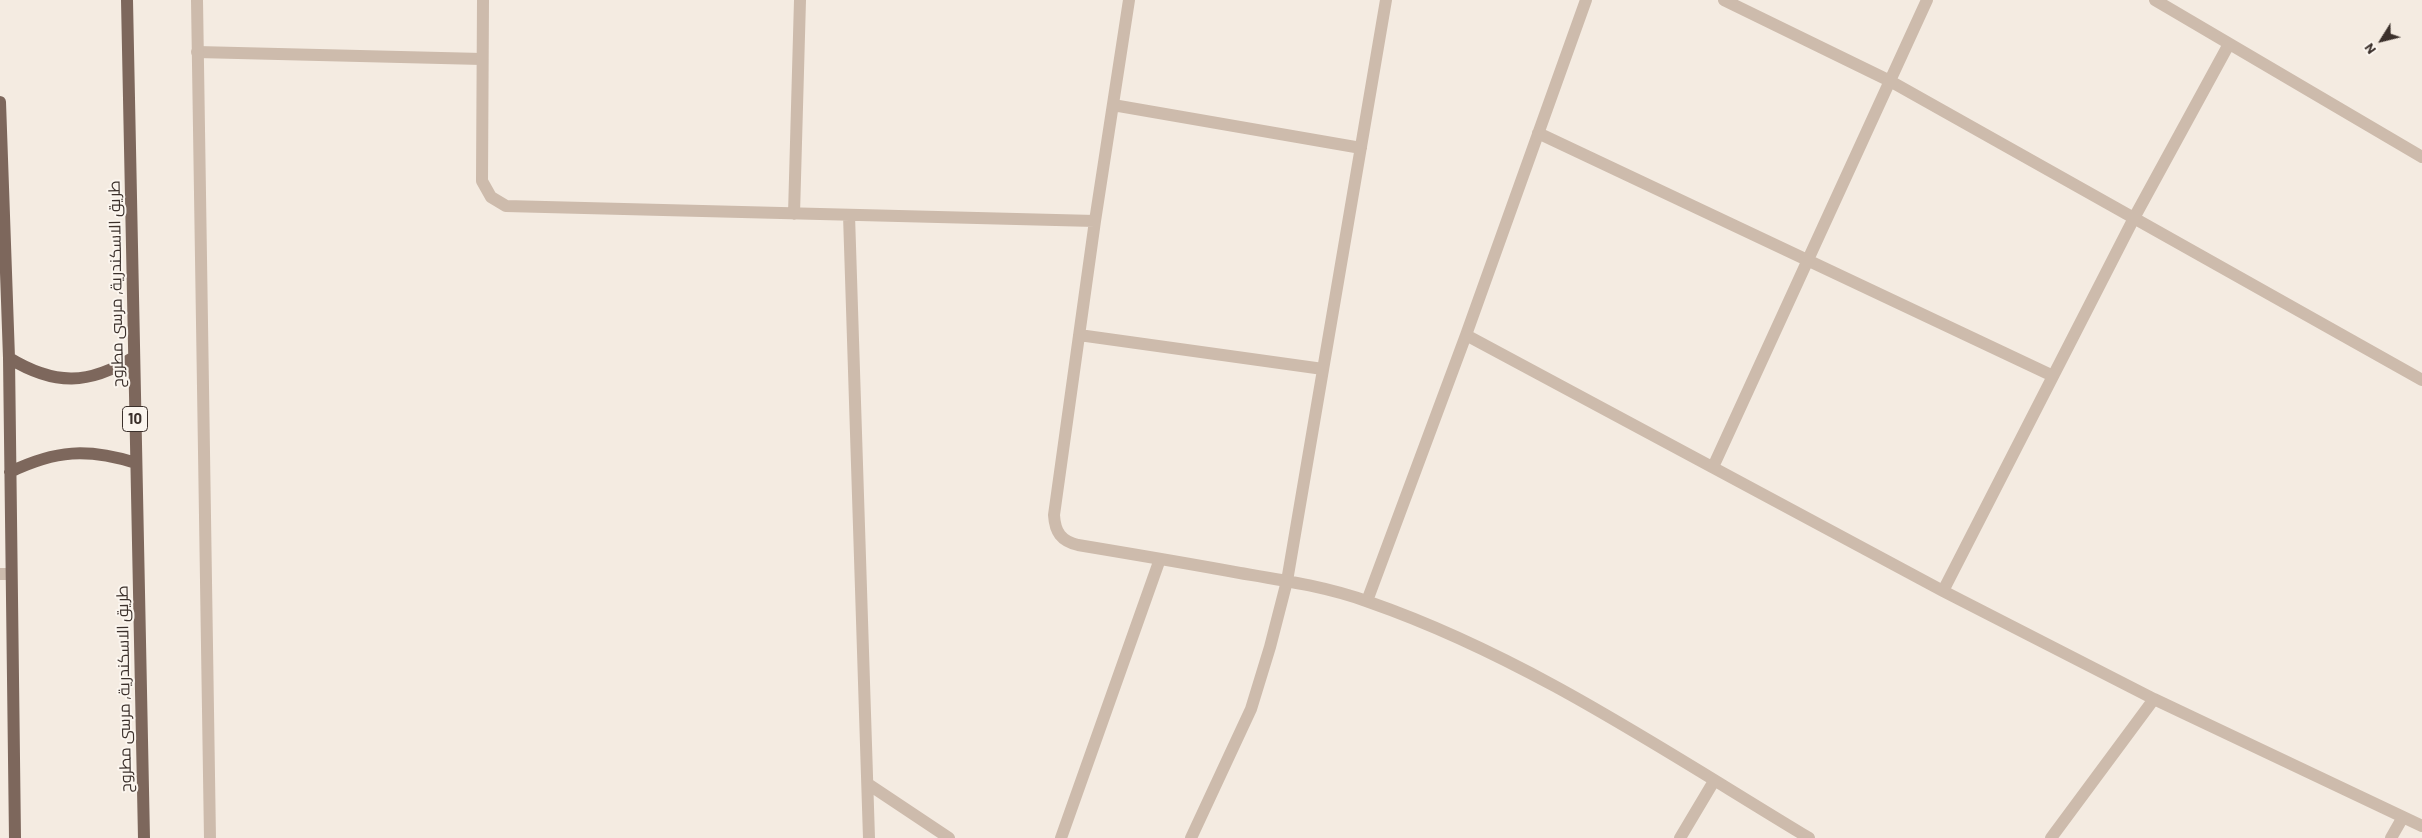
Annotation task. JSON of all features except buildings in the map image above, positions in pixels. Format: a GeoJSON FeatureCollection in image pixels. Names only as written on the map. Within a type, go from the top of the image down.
{"type":"FeatureCollection","features":[{"type":"Feature","properties":{"kind":"main road","name":"طريق الاسكندرية, مرسى مطروح"},"geometry":{"type":"LineString","coordinates":[[127,0],[144,838]]}},
{"type":"Feature","properties":{"kind":"main road"},"geometry":{"type":"LineString","coordinates":[[0,102],[9,358],[10,472],[6,574],[15,838]]}},
{"type":"Feature","properties":{"kind":"main road"},"geometry":{"type":"LineString","coordinates":[[9,358],[28,370],[50,377],[72,380],[94,377],[115,369],[134,357]]}},
{"type":"Feature","properties":{"kind":"main road"},"geometry":{"type":"LineString","coordinates":[[10,472],[34,461],[59,454],[85,452],[111,455],[136,463]]}},
{"type":"Feature","properties":{"kind":"street"},"geometry":{"type":"LineString","coordinates":[[197,0],[210,838]]}},
{"type":"Feature","properties":{"kind":"street"},"geometry":{"type":"LineString","coordinates":[[483,0],[482,181],[491,197],[506,206],[1095,221]]}},
{"type":"Feature","properties":{"kind":"street"},"geometry":{"type":"LineString","coordinates":[[794,214],[800,0]]}},
{"type":"Feature","properties":{"kind":"street"},"geometry":{"type":"LineString","coordinates":[[1129,0],[1095,221],[1054,515],[1055,526],[1059,535],[1067,542],[1287,581],[1367,601],[1493,653],[1569,693],[1809,838]]}},
{"type":"Feature","properties":{"kind":"street"},"geometry":{"type":"LineString","coordinates":[[1191,838],[1251,709],[1270,647],[1287,581],[1386,0]]}},
{"type":"Feature","properties":{"kind":"street"},"geometry":{"type":"LineString","coordinates":[[1367,601],[1466,335],[1586,0]]}},
{"type":"Feature","properties":{"kind":"street"},"geometry":{"type":"LineString","coordinates":[[1724,0],[1890,81],[2422,380]]}},
{"type":"Feature","properties":{"kind":"street"},"geometry":{"type":"LineString","coordinates":[[1713,467],[1927,0]]}},
{"type":"Feature","properties":{"kind":"street"},"geometry":{"type":"LineString","coordinates":[[2155,0],[2422,157]]}},
{"type":"Feature","properties":{"kind":"street"},"geometry":{"type":"LineString","coordinates":[[1943,591],[2134,218],[2229,44]]}},
{"type":"Feature","properties":{"kind":"street"},"geometry":{"type":"LineString","coordinates":[[197,52],[482,59]]}},
{"type":"Feature","properties":{"kind":"street"},"geometry":{"type":"LineString","coordinates":[[1113,106],[1361,148]]}},
{"type":"Feature","properties":{"kind":"street"},"geometry":{"type":"LineString","coordinates":[[1538,133],[2053,376]]}},
{"type":"Feature","properties":{"kind":"street"},"geometry":{"type":"LineString","coordinates":[[849,215],[869,838]]}},
{"type":"Feature","properties":{"kind":"street"},"geometry":{"type":"LineString","coordinates":[[1079,335],[1323,370]]}},
{"type":"Feature","properties":{"kind":"street"},"geometry":{"type":"LineString","coordinates":[[1466,335],[1943,591],[2154,699],[2422,826]]}},
{"type":"Feature","properties":{"kind":"street"},"geometry":{"type":"LineString","coordinates":[[1061,838],[1160,559]]}},
{"type":"Feature","properties":{"kind":"street"},"geometry":{"type":"LineString","coordinates":[[2051,838],[2154,699]]}},
{"type":"Feature","properties":{"kind":"street"},"geometry":{"type":"LineString","coordinates":[[1680,838],[1714,781]]}},
{"type":"Feature","properties":{"kind":"street"},"geometry":{"type":"LineString","coordinates":[[868,784],[949,838]]}},
{"type":"Feature","properties":{"kind":"street"},"geometry":{"type":"LineString","coordinates":[[2391,838],[2403,817]]}}]}
